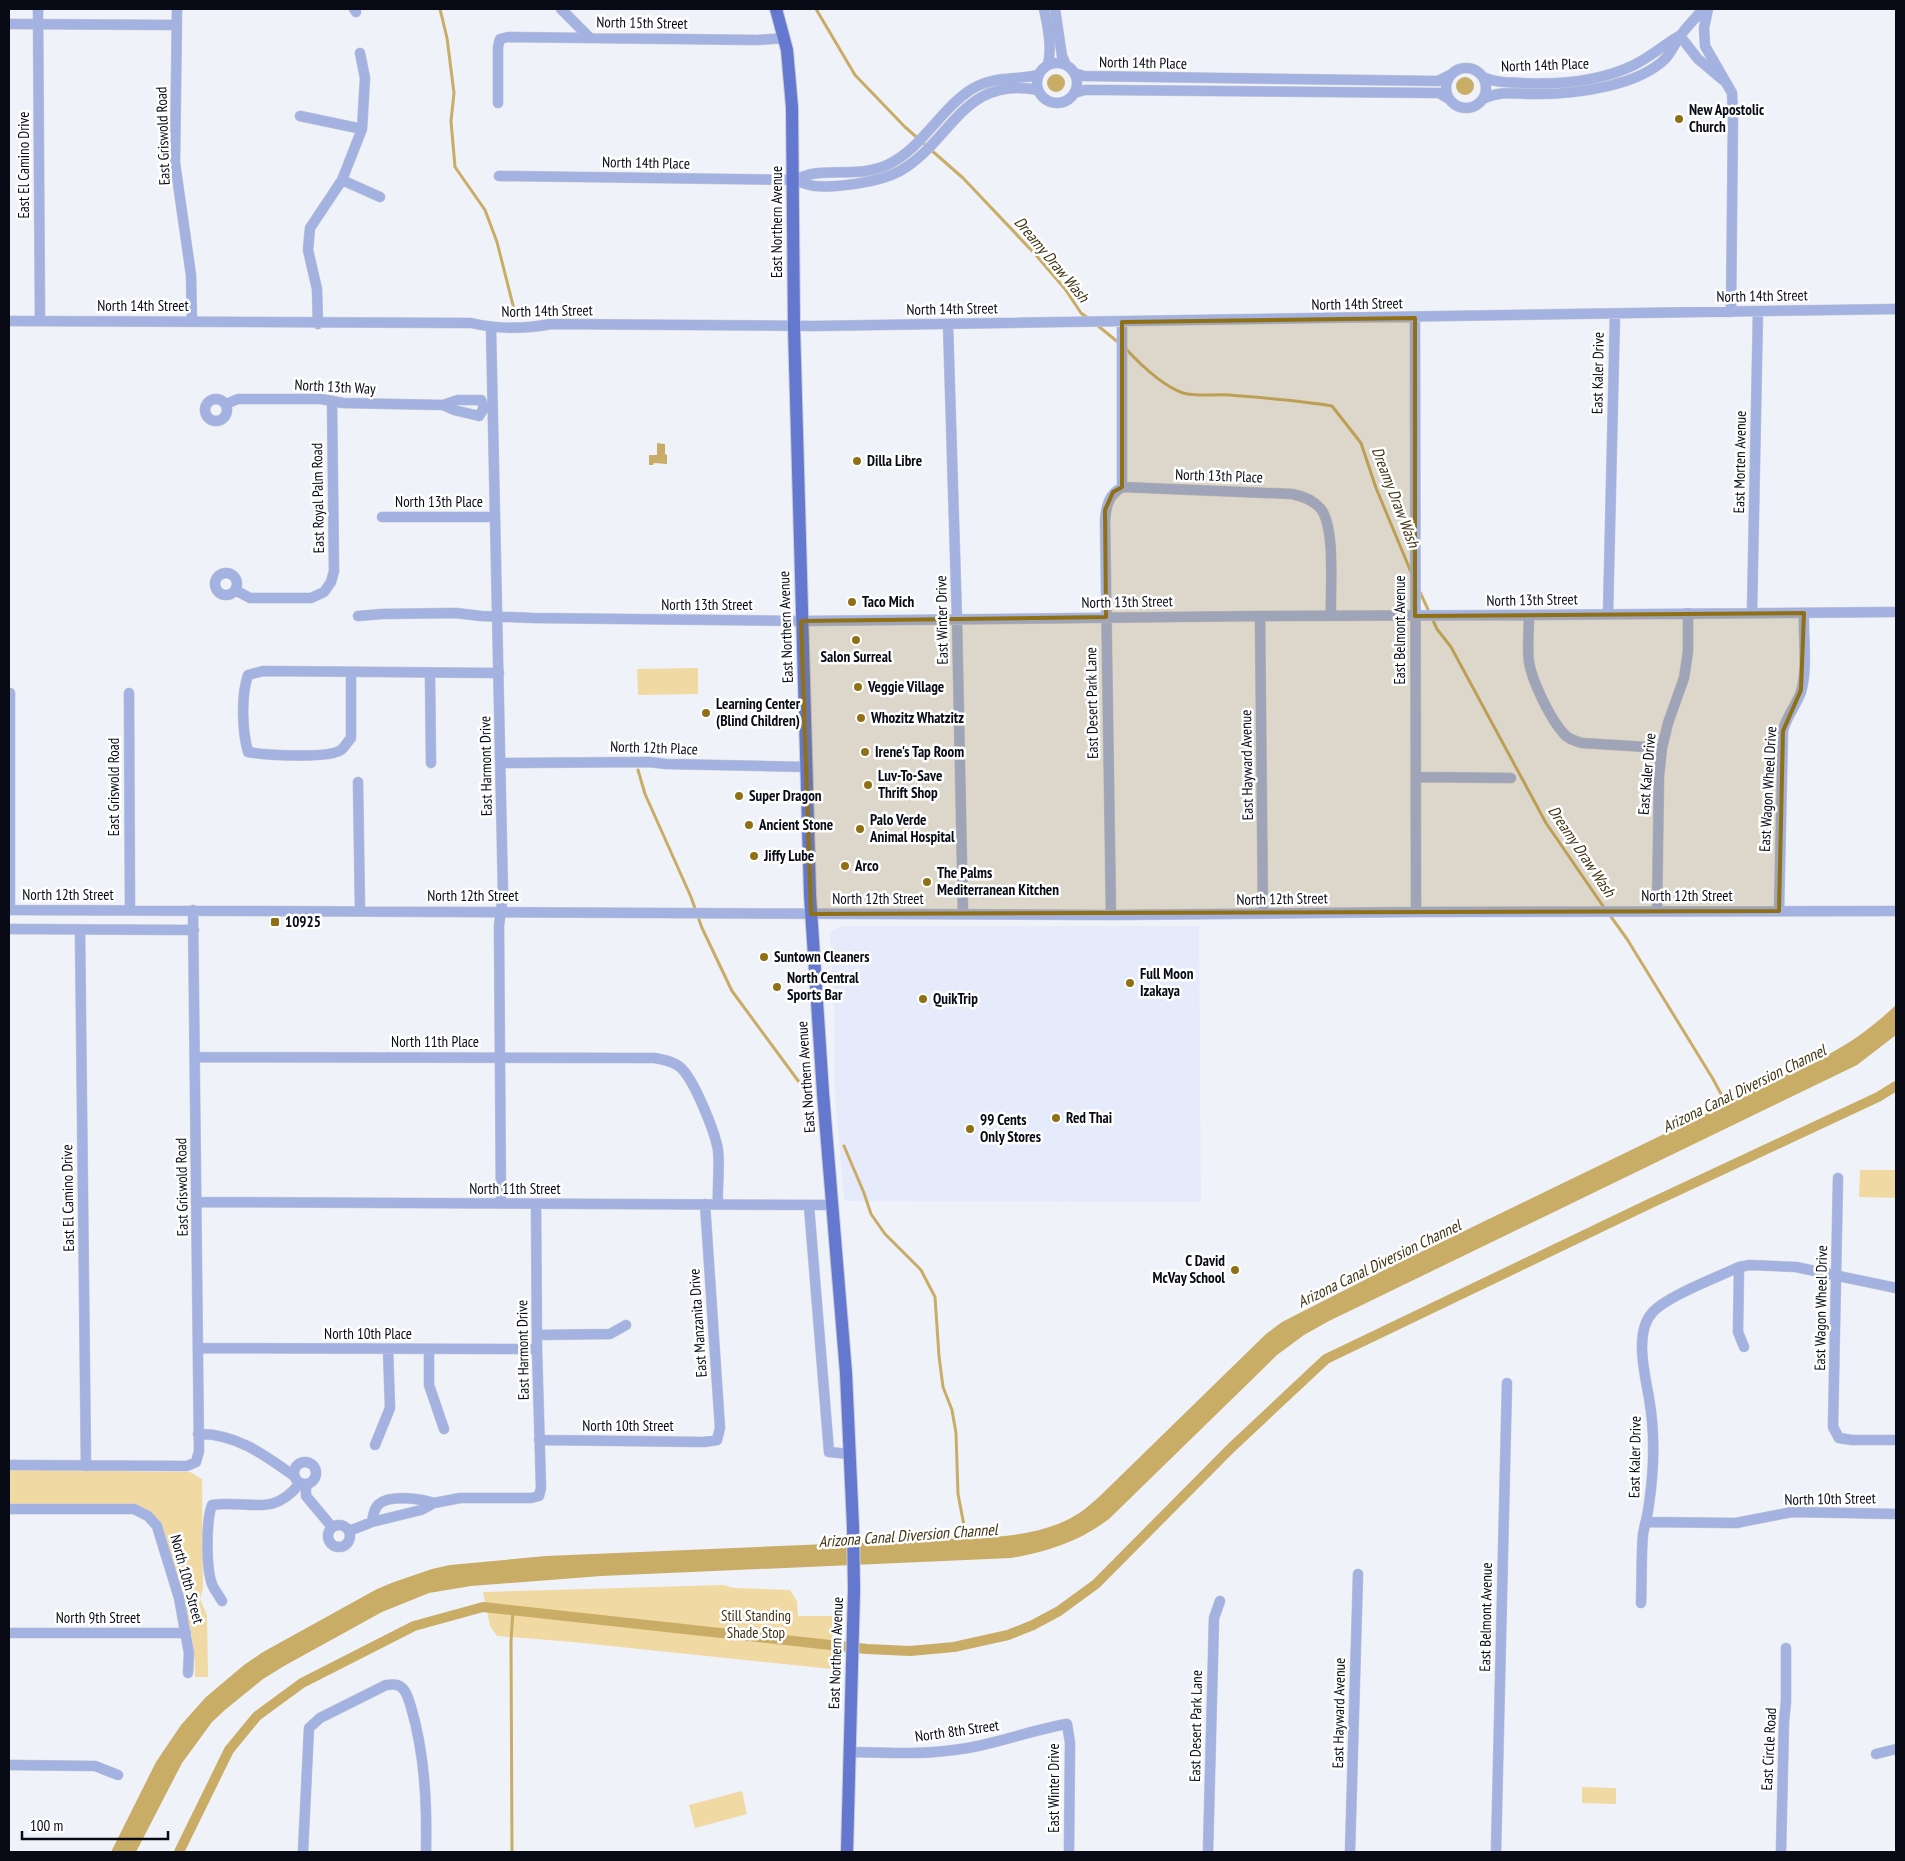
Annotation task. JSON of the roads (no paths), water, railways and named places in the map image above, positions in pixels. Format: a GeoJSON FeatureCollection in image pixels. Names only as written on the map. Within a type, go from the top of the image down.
{"type":"FeatureCollection","features":[{"type":"Feature","properties":{"kind":"main road","name":"East Northern Avenue"},"geometry":{"type":"LineString","coordinates":[[776,9],[785,38],[791,82],[794,326],[812,914],[823,1093],[846,1373],[850,1454],[854,1565],[847,1852]]}},
{"type":"Feature","properties":{"kind":"street","name":"East El Camino Drive"},"geometry":{"type":"LineString","coordinates":[[38,9],[40,321]]}},
{"type":"Feature","properties":{"kind":"street","name":"East Griswold Road"},"geometry":{"type":"LineString","coordinates":[[177,9],[176,163],[190,275],[192,322]]}},
{"type":"Feature","properties":{"kind":"street"},"geometry":{"type":"LineString","coordinates":[[561,9],[590,38]]}},
{"type":"Feature","properties":{"kind":"street"},"geometry":{"type":"LineString","coordinates":[[1038,90],[1036,80],[1048,64],[1050,48],[1044,9]]}},
{"type":"Feature","properties":{"kind":"street"},"geometry":{"type":"LineString","coordinates":[[1055,9],[1062,56],[1066,65],[1074,73],[1077,83],[1074,93]]}},
{"type":"Feature","properties":{"kind":"street"},"geometry":{"type":"LineString","coordinates":[[1703,9],[1680,36],[1698,59],[1727,84]]}},
{"type":"Feature","properties":{"kind":"street"},"geometry":{"type":"LineString","coordinates":[[1708,9],[1704,28],[1705,46],[1707,53],[1732,93],[1731,312]]}},
{"type":"Feature","properties":{"kind":"street"},"geometry":{"type":"LineString","coordinates":[[9,24],[177,25]]}},
{"type":"Feature","properties":{"kind":"street","name":"North 14th Place"},"geometry":{"type":"LineString","coordinates":[[1074,73],[1084,76],[1438,81],[1454,71],[1466,68],[1477,71],[1483,77],[1494,82],[1537,84],[1573,82],[1600,78],[1632,66],[1680,36]]}},
{"type":"Feature","properties":{"kind":"street","name":"North 14th Place"},"geometry":{"type":"LineString","coordinates":[[499,176],[793,180],[815,186],[858,184],[876,181],[901,170],[923,152],[968,106],[988,94],[1002,90],[1029,88],[1038,90],[1044,99],[1055,103],[1068,100],[1074,93],[1085,90],[1439,93],[1449,98],[1457,106],[1468,108],[1479,104],[1483,99],[1494,93],[1574,93],[1602,88],[1638,75],[1664,59],[1680,36]]}},
{"type":"Feature","properties":{"kind":"street","name":"North 15th Street"},"geometry":{"type":"LineString","coordinates":[[498,103],[498,46],[500,39],[508,37],[758,40],[785,38]]}},
{"type":"Feature","properties":{"kind":"street"},"geometry":{"type":"LineString","coordinates":[[318,324],[318,289],[308,250],[310,228],[342,180],[362,129],[365,78],[360,53]]}},
{"type":"Feature","properties":{"kind":"street"},"geometry":{"type":"LineString","coordinates":[[1048,64],[1066,65]]}},
{"type":"Feature","properties":{"kind":"street","name":"North 14th Place"},"geometry":{"type":"LineString","coordinates":[[793,180],[812,174],[856,172],[882,167],[895,160],[914,144],[951,106],[973,89],[998,79],[1038,75]]}},
{"type":"Feature","properties":{"kind":"street"},"geometry":{"type":"LineString","coordinates":[[1449,98],[1446,87],[1450,75]]}},
{"type":"Feature","properties":{"kind":"street","name":"North 14th Place"},"geometry":{"type":"LineString","coordinates":[[1483,77],[1486,88],[1483,99]]}},
{"type":"Feature","properties":{"kind":"street"},"geometry":{"type":"LineString","coordinates":[[300,116],[362,129]]}},
{"type":"Feature","properties":{"kind":"street"},"geometry":{"type":"LineString","coordinates":[[342,180],[380,197]]}},
{"type":"Feature","properties":{"kind":"street","name":"North 14th Street"},"geometry":{"type":"LineString","coordinates":[[9,322],[471,323],[491,328],[536,327],[551,324],[794,326],[1415,318],[1896,309]]}},
{"type":"Feature","properties":{"kind":"street","name":"East Morten Avenue"},"geometry":{"type":"LineString","coordinates":[[1752,613],[1758,312]]}},
{"type":"Feature","properties":{"kind":"street","name":"East Kaler Drive"},"geometry":{"type":"LineString","coordinates":[[1608,614],[1615,314]]}},
{"type":"Feature","properties":{"kind":"street","name":"East Belmont Avenue"},"geometry":{"type":"LineString","coordinates":[[1415,318],[1416,912]]}},
{"type":"Feature","properties":{"kind":"street","name":"East Desert Park Lane"},"geometry":{"type":"LineString","coordinates":[[1110,915],[1106,510],[1118,490],[1122,322]]}},
{"type":"Feature","properties":{"kind":"street","name":"East Winter Drive"},"geometry":{"type":"LineString","coordinates":[[948,324],[963,914]]}},
{"type":"Feature","properties":{"kind":"street","name":"East Harmont Drive"},"geometry":{"type":"LineString","coordinates":[[491,328],[489,408],[495,517],[504,894],[499,926],[501,1203]]}},
{"type":"Feature","properties":{"kind":"street","name":"North 13th Way"},"geometry":{"type":"LineString","coordinates":[[226,404],[238,399],[321,399],[343,403],[443,405],[458,400],[481,400],[489,408]]}},
{"type":"Feature","properties":{"kind":"street","name":"East Royal Palm Road"},"geometry":{"type":"LineString","coordinates":[[235,590],[250,598],[301,600],[324,592],[331,582],[334,571],[332,401]]}},
{"type":"Feature","properties":{"kind":"street","name":"North 13th Place"},"geometry":{"type":"LineString","coordinates":[[1118,490],[1292,494],[1311,501],[1321,509],[1329,530],[1330,615]]}},
{"type":"Feature","properties":{"kind":"street","name":"North 13th Place"},"geometry":{"type":"LineString","coordinates":[[382,517],[495,517]]}},
{"type":"Feature","properties":{"kind":"street","name":"East Wagon Wheel Drive"},"geometry":{"type":"LineString","coordinates":[[1779,911],[1784,724],[1796,705],[1801,690],[1804,672],[1804,612]]}},
{"type":"Feature","properties":{"kind":"street","name":"North 13th Street"},"geometry":{"type":"LineString","coordinates":[[358,616],[456,613],[498,616],[802,621],[1330,615],[1896,612]]}},
{"type":"Feature","properties":{"kind":"street","name":"East Kaler Drive"},"geometry":{"type":"LineString","coordinates":[[1656,911],[1662,748],[1668,723],[1684,678],[1688,652],[1688,613]]}},
{"type":"Feature","properties":{"kind":"street"},"geometry":{"type":"LineString","coordinates":[[1529,615],[1529,661],[1533,678],[1559,728],[1573,745],[1592,744],[1662,748]]}},
{"type":"Feature","properties":{"kind":"street","name":"East Hayward Avenue"},"geometry":{"type":"LineString","coordinates":[[1260,616],[1263,914]]}},
{"type":"Feature","properties":{"kind":"street"},"geometry":{"type":"LineString","coordinates":[[352,673],[351,738],[341,750],[327,755],[260,754],[248,752],[245,739],[244,686],[248,675],[263,671],[430,674],[499,673]]}},
{"type":"Feature","properties":{"kind":"street"},"geometry":{"type":"LineString","coordinates":[[430,674],[431,762]]}},
{"type":"Feature","properties":{"kind":"street"},"geometry":{"type":"LineString","coordinates":[[10,693],[10,910]]}},
{"type":"Feature","properties":{"kind":"street","name":"East Griswold Road"},"geometry":{"type":"LineString","coordinates":[[129,693],[130,910]]}},
{"type":"Feature","properties":{"kind":"street","name":"North 12th Place"},"geometry":{"type":"LineString","coordinates":[[501,763],[649,762],[806,767]]}},
{"type":"Feature","properties":{"kind":"street"},"geometry":{"type":"LineString","coordinates":[[1416,777],[1511,778]]}},
{"type":"Feature","properties":{"kind":"street"},"geometry":{"type":"LineString","coordinates":[[358,782],[360,910]]}},
{"type":"Feature","properties":{"kind":"street","name":"North 12th Street"},"geometry":{"type":"LineString","coordinates":[[10,910],[360,910],[1110,915],[1896,911]]}},
{"type":"Feature","properties":{"kind":"street","name":"East Griswold Road"},"geometry":{"type":"LineString","coordinates":[[86,1466],[187,1466],[196,1462],[199,1451],[193,910]]}},
{"type":"Feature","properties":{"kind":"street"},"geometry":{"type":"LineString","coordinates":[[9,929],[194,930]]}},
{"type":"Feature","properties":{"kind":"street","name":"East El Camino Drive"},"geometry":{"type":"LineString","coordinates":[[80,930],[86,1466]]}},
{"type":"Feature","properties":{"kind":"street","name":"North 11th Place"},"geometry":{"type":"LineString","coordinates":[[196,1057],[655,1058],[674,1063],[681,1068],[691,1081],[714,1135],[718,1151],[718,1204]]}},
{"type":"Feature","properties":{"kind":"street","name":"East Wagon Wheel Drive"},"geometry":{"type":"LineString","coordinates":[[1838,1178],[1834,1427],[1839,1438],[1852,1440],[1896,1440]]}},
{"type":"Feature","properties":{"kind":"street","name":"North 11th Street"},"geometry":{"type":"LineString","coordinates":[[196,1202],[832,1205]]}},
{"type":"Feature","properties":{"kind":"street","name":"East Harmont Drive"},"geometry":{"type":"LineString","coordinates":[[434,1503],[460,1498],[531,1498],[538,1496],[541,1488],[537,1349],[536,1204]]}},
{"type":"Feature","properties":{"kind":"street","name":"East Manzanita Drive"},"geometry":{"type":"LineString","coordinates":[[705,1204],[720,1428],[717,1440]]}},
{"type":"Feature","properties":{"kind":"street"},"geometry":{"type":"LineString","coordinates":[[809,1206],[828,1452],[850,1454]]}},
{"type":"Feature","properties":{"kind":"street"},"geometry":{"type":"LineString","coordinates":[[1744,1347],[1738,1332],[1739,1267],[1750,1265],[1796,1267],[1837,1274],[1896,1288]]}},
{"type":"Feature","properties":{"kind":"street","name":"East Kaler Drive"},"geometry":{"type":"LineString","coordinates":[[1641,1602],[1642,1549],[1651,1489],[1652,1433],[1652,1416],[1643,1364],[1642,1343],[1645,1328],[1651,1313],[1667,1301],[1739,1267]]}},
{"type":"Feature","properties":{"kind":"street"},"geometry":{"type":"LineString","coordinates":[[537,1335],[610,1334],[626,1326]]}},
{"type":"Feature","properties":{"kind":"street","name":"North 10th Place"},"geometry":{"type":"LineString","coordinates":[[198,1348],[537,1349]]}},
{"type":"Feature","properties":{"kind":"street"},"geometry":{"type":"LineString","coordinates":[[375,1445],[390,1408],[388,1349]]}},
{"type":"Feature","properties":{"kind":"street"},"geometry":{"type":"LineString","coordinates":[[428,1349],[429,1385],[444,1429]]}},
{"type":"Feature","properties":{"kind":"street","name":"East Belmont Avenue"},"geometry":{"type":"LineString","coordinates":[[1496,1852],[1507,1383]]}},
{"type":"Feature","properties":{"kind":"street"},"geometry":{"type":"LineString","coordinates":[[198,1434],[214,1434],[235,1440],[300,1481],[306,1496],[332,1527]]}},
{"type":"Feature","properties":{"kind":"street","name":"North 10th Street"},"geometry":{"type":"LineString","coordinates":[[539,1440],[704,1442],[717,1440]]}},
{"type":"Feature","properties":{"kind":"street"},"geometry":{"type":"LineString","coordinates":[[9,1465],[86,1466]]}},
{"type":"Feature","properties":{"kind":"street"},"geometry":{"type":"LineString","coordinates":[[222,1601],[212,1584],[208,1570],[208,1514],[212,1504],[266,1506],[275,1504],[288,1496],[300,1481]]}},
{"type":"Feature","properties":{"kind":"street"},"geometry":{"type":"LineString","coordinates":[[372,1522],[377,1507],[381,1502],[388,1499],[421,1499],[434,1503]]}},
{"type":"Feature","properties":{"kind":"street"},"geometry":{"type":"LineString","coordinates":[[349,1531],[372,1522],[421,1510],[434,1503]]}},
{"type":"Feature","properties":{"kind":"street","name":"North 10th Street"},"geometry":{"type":"LineString","coordinates":[[9,1509],[134,1509],[148,1516],[157,1526],[180,1598],[189,1653],[188,1673]]}},
{"type":"Feature","properties":{"kind":"street","name":"North 10th Street"},"geometry":{"type":"LineString","coordinates":[[1646,1522],[1736,1523],[1792,1512],[1896,1514]]}},
{"type":"Feature","properties":{"kind":"street"},"geometry":{"type":"LineString","coordinates":[[341,1525],[349,1531],[350,1538],[348,1544],[342,1547],[335,1547],[330,1543],[328,1536],[332,1527],[341,1525]]}},
{"type":"Feature","properties":{"kind":"street","name":"East Hayward Avenue"},"geometry":{"type":"LineString","coordinates":[[1350,1852],[1358,1574]]}},
{"type":"Feature","properties":{"kind":"street","name":"East Desert Park Lane"},"geometry":{"type":"LineString","coordinates":[[1208,1852],[1214,1618],[1220,1601]]}},
{"type":"Feature","properties":{"kind":"street","name":"North 9th Street"},"geometry":{"type":"LineString","coordinates":[[9,1632],[186,1633]]}},
{"type":"Feature","properties":{"kind":"street","name":"East Circle Road"},"geometry":{"type":"LineString","coordinates":[[1781,1852],[1786,1648]]}},
{"type":"Feature","properties":{"kind":"street"},"geometry":{"type":"LineString","coordinates":[[303,1852],[309,1728],[320,1718],[386,1686],[394,1684],[400,1686],[408,1697],[424,1768],[426,1852]]}},
{"type":"Feature","properties":{"kind":"street","name":"East Winter Drive"},"geometry":{"type":"LineString","coordinates":[[1067,1724],[1070,1743],[1068,1852]]}},
{"type":"Feature","properties":{"kind":"street","name":"North 8th Street"},"geometry":{"type":"LineString","coordinates":[[849,1752],[902,1754],[947,1751],[1003,1740],[1052,1726],[1067,1724]]}},
{"type":"Feature","properties":{"kind":"street"},"geometry":{"type":"LineString","coordinates":[[1876,1754],[1896,1749]]}},
{"type":"Feature","properties":{"kind":"street"},"geometry":{"type":"LineString","coordinates":[[9,1765],[95,1766],[118,1775]]}},
{"type":"Feature","properties":{"kind":"waterway"},"geometry":{"type":"LineString","coordinates":[[440,9],[447,38],[454,93],[451,121],[455,167],[485,210],[497,242],[515,313]]}},
{"type":"Feature","properties":{"kind":"waterway","name":"Dreamy Draw Wash"},"geometry":{"type":"LineString","coordinates":[[816,9],[855,75],[905,127],[963,178],[1035,254],[1065,289],[1081,313],[1088,318]]}},
{"type":"Feature","properties":{"kind":"waterway","name":"Dreamy Draw Wash"},"geometry":{"type":"LineString","coordinates":[[1097,325],[1119,343]]}},
{"type":"Feature","properties":{"kind":"waterway","name":"Dreamy Draw Wash"},"geometry":{"type":"LineString","coordinates":[[1126,349],[1160,380],[1183,393],[1268,398],[1332,406],[1361,443],[1376,488],[1411,572]]}},
{"type":"Feature","properties":{"kind":"waterway","name":"Dreamy Draw Wash"},"geometry":{"type":"LineString","coordinates":[[1419,590],[1437,629],[1451,647],[1546,823],[1605,909]]}},
{"type":"Feature","properties":{"kind":"waterway"},"geometry":{"type":"LineString","coordinates":[[638,770],[645,794],[691,897],[702,928],[732,991],[802,1086]]}},
{"type":"Feature","properties":{"kind":"waterway","name":"Dreamy Draw Wash"},"geometry":{"type":"LineString","coordinates":[[1609,914],[1627,939],[1713,1079],[1728,1107]]}},
{"type":"Feature","properties":{"kind":"waterway"},"geometry":{"type":"LineString","coordinates":[[179,1852],[229,1750],[257,1716],[302,1683],[414,1626],[483,1607],[867,1649],[910,1651],[954,1647],[1008,1635],[1033,1625],[1059,1611],[1096,1584],[1231,1448],[1326,1359],[1649,1204],[1878,1097],[1896,1086]]}},
{"type":"Feature","properties":{"kind":"waterway","name":"Arizona Canal Diversion Channel"},"geometry":{"type":"LineString","coordinates":[[844,1146],[871,1214],[885,1234],[921,1270],[935,1297],[943,1387],[952,1410],[956,1433],[958,1494],[967,1541]]}},
{"type":"Feature","properties":{"kind":"waterway"},"geometry":{"type":"LineString","coordinates":[[512,1852],[511,1641],[513,1610]]}},
{"type":"Feature","properties":{"kind":"place","name":"New Apostolic Church"},"geometry":{"type":"Point","coordinates":[1679,119]}},
{"type":"Feature","properties":{"kind":"place","name":"Dilla Libre"},"geometry":{"type":"Point","coordinates":[857,461]}},
{"type":"Feature","properties":{"kind":"place","name":"Taco Mich"},"geometry":{"type":"Point","coordinates":[852,602]}},
{"type":"Feature","properties":{"kind":"place","name":"Salon Surreal"},"geometry":{"type":"Point","coordinates":[856,640]}},
{"type":"Feature","properties":{"kind":"place","name":"Veggie Village"},"geometry":{"type":"Point","coordinates":[858,687]}},
{"type":"Feature","properties":{"kind":"place","name":"Learning Center (Blind Children)"},"geometry":{"type":"Point","coordinates":[706,713]}},
{"type":"Feature","properties":{"kind":"place","name":"Whozitz Whatzitz"},"geometry":{"type":"Point","coordinates":[861,718]}},
{"type":"Feature","properties":{"kind":"place","name":"Irene's Tap Room"},"geometry":{"type":"Point","coordinates":[865,752]}},
{"type":"Feature","properties":{"kind":"place","name":"Luv-To-Save Thrift Shop"},"geometry":{"type":"Point","coordinates":[868,785]}},
{"type":"Feature","properties":{"kind":"place","name":"Super Dragon"},"geometry":{"type":"Point","coordinates":[739,796]}},
{"type":"Feature","properties":{"kind":"place","name":"Ancient Stone"},"geometry":{"type":"Point","coordinates":[749,825]}},
{"type":"Feature","properties":{"kind":"place","name":"Palo Verde Animal Hospital"},"geometry":{"type":"Point","coordinates":[860,829]}},
{"type":"Feature","properties":{"kind":"place","name":"Jiffy Lube"},"geometry":{"type":"Point","coordinates":[754,856]}},
{"type":"Feature","properties":{"kind":"place","name":"Arco"},"geometry":{"type":"Point","coordinates":[845,866]}},
{"type":"Feature","properties":{"kind":"place","name":"The Palms Mediterranean Kitchen"},"geometry":{"type":"Point","coordinates":[927,882]}},
{"type":"Feature","properties":{"kind":"place","name":"10925"},"geometry":{"type":"Point","coordinates":[275,922]}},
{"type":"Feature","properties":{"kind":"place","name":"Suntown Cleaners"},"geometry":{"type":"Point","coordinates":[764,957]}},
{"type":"Feature","properties":{"kind":"place","name":"Full Moon Izakaya"},"geometry":{"type":"Point","coordinates":[1130,983]}},
{"type":"Feature","properties":{"kind":"place","name":"North Central Sports Bar"},"geometry":{"type":"Point","coordinates":[777,987]}},
{"type":"Feature","properties":{"kind":"place","name":"QuikTrip"},"geometry":{"type":"Point","coordinates":[923,999]}},
{"type":"Feature","properties":{"kind":"place","name":"Red Thai"},"geometry":{"type":"Point","coordinates":[1056,1118]}},
{"type":"Feature","properties":{"kind":"place","name":"99 Cents Only Stores"},"geometry":{"type":"Point","coordinates":[970,1129]}},
{"type":"Feature","properties":{"kind":"place","name":"C David McVay School"},"geometry":{"type":"Point","coordinates":[1235,1270]}},
{"type":"Feature","properties":{"kind":"park label","name":"Still Standing Shade Stop"},"geometry":{"type":"Point","coordinates":[756,1624]}}]}
